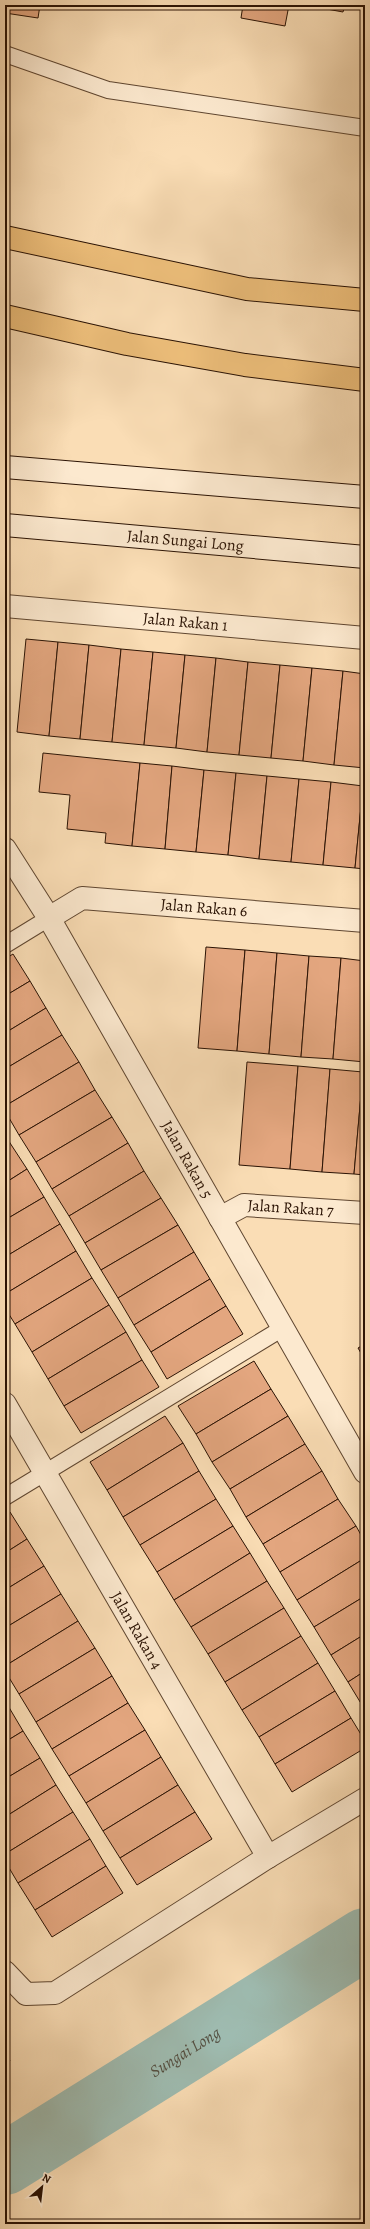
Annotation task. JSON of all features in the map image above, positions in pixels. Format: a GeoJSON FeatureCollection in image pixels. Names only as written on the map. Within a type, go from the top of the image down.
{"type":"FeatureCollection","features":[{"type":"Feature","properties":{"kind":"highway"},"geometry":{"type":"LineString","coordinates":[[5,237],[247,289],[365,300]]}},
{"type":"Feature","properties":{"kind":"highway"},"geometry":{"type":"LineString","coordinates":[[5,316],[149,348],[245,365],[365,380]]}},
{"type":"Feature","properties":{"kind":"street"},"geometry":{"type":"LineString","coordinates":[[5,467],[365,497]]}},
{"type":"Feature","properties":{"kind":"street","name":"Jalan Sungai Long"},"geometry":{"type":"LineString","coordinates":[[5,525],[365,557]]}},
{"type":"Feature","properties":{"kind":"street","name":"Jalan Rakan 1"},"geometry":{"type":"LineString","coordinates":[[5,606],[365,638]]}},
{"type":"Feature","properties":{"kind":"street","name":"Jalan Rakan 5"},"geometry":{"type":"LineString","coordinates":[[5,849],[49,918],[365,1472]]}},
{"type":"Feature","properties":{"kind":"street","name":"Jalan Rakan 6"},"geometry":{"type":"LineString","coordinates":[[49,918],[82,898],[365,921]]}},
{"type":"Feature","properties":{"kind":"street","name":"Jalan Rakan 7"},"geometry":{"type":"LineString","coordinates":[[220,1218],[244,1205],[365,1213]]}},
{"type":"Feature","properties":{"kind":"street","name":"Jalan Rakan 4"},"geometry":{"type":"LineString","coordinates":[[5,1404],[268,1857]]}},
{"type":"Feature","properties":{"kind":"street"},"geometry":{"type":"LineString","coordinates":[[5,1972],[26,1994],[55,1993],[268,1857],[365,1799]]}},
{"type":"Feature","properties":{"kind":"lane"},"geometry":{"type":"LineString","coordinates":[[5,54],[108,90],[365,128]]}},
{"type":"Feature","properties":{"kind":"lane"},"geometry":{"type":"LineString","coordinates":[[5,945],[49,918]]}},
{"type":"Feature","properties":{"kind":"lane"},"geometry":{"type":"LineString","coordinates":[[5,1497],[283,1328]]}},
{"type":"Feature","properties":{"kind":"building"},"geometry":{"type":"Polygon","coordinates":[[[5,5],[40,5],[38,18],[5,13],[5,5]]]}},
{"type":"Feature","properties":{"kind":"building"},"geometry":{"type":"Polygon","coordinates":[[[243,5],[289,5],[285,26],[241,18],[243,5]]]}},
{"type":"Feature","properties":{"kind":"building"},"geometry":{"type":"Polygon","coordinates":[[[305,5],[345,5],[343,12],[305,5]]]}},
{"type":"Feature","properties":{"kind":"building"},"geometry":{"type":"Polygon","coordinates":[[[26,639],[58,642],[49,736],[17,732],[26,639]]]}},
{"type":"Feature","properties":{"kind":"building"},"geometry":{"type":"Polygon","coordinates":[[[58,642],[89,645],[80,739],[49,736],[58,642]]]}},
{"type":"Feature","properties":{"kind":"building"},"geometry":{"type":"Polygon","coordinates":[[[89,645],[121,649],[112,742],[80,739],[89,645]]]}},
{"type":"Feature","properties":{"kind":"building"},"geometry":{"type":"Polygon","coordinates":[[[121,649],[153,652],[144,745],[112,742],[121,649]]]}},
{"type":"Feature","properties":{"kind":"building"},"geometry":{"type":"Polygon","coordinates":[[[153,652],[185,655],[176,748],[144,745],[153,652]]]}},
{"type":"Feature","properties":{"kind":"building"},"geometry":{"type":"Polygon","coordinates":[[[185,655],[216,658],[207,752],[176,748],[185,655]]]}},
{"type":"Feature","properties":{"kind":"building"},"geometry":{"type":"Polygon","coordinates":[[[216,658],[248,662],[239,755],[207,752],[216,658]]]}},
{"type":"Feature","properties":{"kind":"building"},"geometry":{"type":"Polygon","coordinates":[[[248,662],[280,665],[271,758],[239,755],[248,662]]]}},
{"type":"Feature","properties":{"kind":"building"},"geometry":{"type":"Polygon","coordinates":[[[280,665],[312,668],[303,761],[271,758],[280,665]]]}},
{"type":"Feature","properties":{"kind":"building"},"geometry":{"type":"Polygon","coordinates":[[[312,668],[343,671],[334,765],[303,761],[312,668]]]}},
{"type":"Feature","properties":{"kind":"building"},"geometry":{"type":"Polygon","coordinates":[[[343,671],[365,674],[365,768],[334,765],[343,671]]]}},
{"type":"Feature","properties":{"kind":"building"},"geometry":{"type":"Polygon","coordinates":[[[43,753],[140,763],[132,846],[105,843],[106,833],[67,829],[70,795],[39,792],[43,753]]]}},
{"type":"Feature","properties":{"kind":"building"},"geometry":{"type":"Polygon","coordinates":[[[140,763],[172,766],[165,849],[132,846],[140,763]]]}},
{"type":"Feature","properties":{"kind":"building"},"geometry":{"type":"Polygon","coordinates":[[[172,766],[204,770],[196,852],[165,849],[172,766]]]}},
{"type":"Feature","properties":{"kind":"building"},"geometry":{"type":"Polygon","coordinates":[[[204,770],[236,773],[228,855],[196,852],[204,770]]]}},
{"type":"Feature","properties":{"kind":"building"},"geometry":{"type":"Polygon","coordinates":[[[236,773],[267,776],[259,859],[228,855],[236,773]]]}},
{"type":"Feature","properties":{"kind":"building"},"geometry":{"type":"Polygon","coordinates":[[[267,776],[299,779],[291,862],[259,859],[267,776]]]}},
{"type":"Feature","properties":{"kind":"building"},"geometry":{"type":"Polygon","coordinates":[[[299,779],[331,782],[323,865],[291,862],[299,779]]]}},
{"type":"Feature","properties":{"kind":"building"},"geometry":{"type":"Polygon","coordinates":[[[331,782],[363,786],[355,868],[323,865],[331,782]]]}},
{"type":"Feature","properties":{"kind":"building"},"geometry":{"type":"Polygon","coordinates":[[[363,786],[365,786],[365,869],[355,868],[363,786]]]}},
{"type":"Feature","properties":{"kind":"building"},"geometry":{"type":"Polygon","coordinates":[[[206,947],[245,950],[237,1051],[198,1048],[206,947]]]}},
{"type":"Feature","properties":{"kind":"building"},"geometry":{"type":"Polygon","coordinates":[[[245,950],[277,953],[269,1054],[237,1051],[245,950]]]}},
{"type":"Feature","properties":{"kind":"building"},"geometry":{"type":"Polygon","coordinates":[[[277,953],[309,956],[301,1057],[269,1054],[277,953]]]}},
{"type":"Feature","properties":{"kind":"building"},"geometry":{"type":"Polygon","coordinates":[[[13,954],[30,981],[5,996],[5,959],[13,954]]]}},
{"type":"Feature","properties":{"kind":"building"},"geometry":{"type":"Polygon","coordinates":[[[309,956],[341,958],[333,1059],[301,1057],[309,956]]]}},
{"type":"Feature","properties":{"kind":"building"},"geometry":{"type":"Polygon","coordinates":[[[341,958],[365,961],[365,1062],[333,1059],[341,958]]]}},
{"type":"Feature","properties":{"kind":"building"},"geometry":{"type":"Polygon","coordinates":[[[30,981],[46,1008],[5,1033],[5,996],[30,981]]]}},
{"type":"Feature","properties":{"kind":"building"},"geometry":{"type":"Polygon","coordinates":[[[46,1008],[62,1035],[5,1069],[5,1033],[46,1008]]]}},
{"type":"Feature","properties":{"kind":"building"},"geometry":{"type":"Polygon","coordinates":[[[62,1035],[79,1062],[5,1106],[5,1069],[62,1035]]]}},
{"type":"Feature","properties":{"kind":"building"},"geometry":{"type":"Polygon","coordinates":[[[79,1062],[95,1090],[19,1135],[5,1111],[5,1106],[79,1062]]]}},
{"type":"Feature","properties":{"kind":"building"},"geometry":{"type":"Polygon","coordinates":[[[247,1062],[298,1066],[290,1169],[239,1165],[247,1062]]]}},
{"type":"Feature","properties":{"kind":"building"},"geometry":{"type":"Polygon","coordinates":[[[298,1066],[330,1069],[322,1172],[290,1169],[298,1066]]]}},
{"type":"Feature","properties":{"kind":"building"},"geometry":{"type":"Polygon","coordinates":[[[330,1069],[363,1072],[354,1174],[322,1172],[330,1069]]]}},
{"type":"Feature","properties":{"kind":"building"},"geometry":{"type":"Polygon","coordinates":[[[363,1072],[365,1072],[365,1175],[354,1174],[363,1072]]]}},
{"type":"Feature","properties":{"kind":"building"},"geometry":{"type":"Polygon","coordinates":[[[95,1090],[112,1117],[36,1162],[19,1135],[95,1090]]]}},
{"type":"Feature","properties":{"kind":"building"},"geometry":{"type":"Polygon","coordinates":[[[112,1117],[128,1143],[52,1189],[36,1162],[112,1117]]]}},
{"type":"Feature","properties":{"kind":"building"},"geometry":{"type":"Polygon","coordinates":[[[5,1133],[10,1143],[5,1146],[5,1133]]]}},
{"type":"Feature","properties":{"kind":"building"},"geometry":{"type":"Polygon","coordinates":[[[10,1143],[27,1169],[5,1183],[5,1146],[10,1143]]]}},
{"type":"Feature","properties":{"kind":"building"},"geometry":{"type":"Polygon","coordinates":[[[128,1143],[144,1171],[69,1216],[52,1189],[128,1143]]]}},
{"type":"Feature","properties":{"kind":"building"},"geometry":{"type":"Polygon","coordinates":[[[27,1169],[44,1197],[5,1220],[5,1183],[27,1169]]]}},
{"type":"Feature","properties":{"kind":"building"},"geometry":{"type":"Polygon","coordinates":[[[144,1171],[161,1198],[85,1243],[69,1216],[144,1171]]]}},
{"type":"Feature","properties":{"kind":"building"},"geometry":{"type":"Polygon","coordinates":[[[44,1197],[60,1224],[5,1257],[5,1220],[44,1197]]]}},
{"type":"Feature","properties":{"kind":"building"},"geometry":{"type":"Polygon","coordinates":[[[161,1198],[178,1225],[101,1270],[85,1243],[161,1198]]]}},
{"type":"Feature","properties":{"kind":"building"},"geometry":{"type":"Polygon","coordinates":[[[60,1224],[76,1251],[5,1294],[5,1257],[60,1224]]]}},
{"type":"Feature","properties":{"kind":"building"},"geometry":{"type":"Polygon","coordinates":[[[178,1225],[194,1252],[118,1298],[101,1270],[178,1225]]]}},
{"type":"Feature","properties":{"kind":"building"},"geometry":{"type":"Polygon","coordinates":[[[76,1251],[92,1278],[15,1324],[5,1308],[5,1294],[76,1251]]]}},
{"type":"Feature","properties":{"kind":"building"},"geometry":{"type":"Polygon","coordinates":[[[194,1252],[210,1279],[134,1325],[118,1298],[194,1252]]]}},
{"type":"Feature","properties":{"kind":"building"},"geometry":{"type":"Polygon","coordinates":[[[92,1278],[109,1305],[32,1352],[15,1324],[92,1278]]]}},
{"type":"Feature","properties":{"kind":"building"},"geometry":{"type":"Polygon","coordinates":[[[210,1279],[226,1306],[151,1352],[134,1325],[210,1279]]]}},
{"type":"Feature","properties":{"kind":"building"},"geometry":{"type":"Polygon","coordinates":[[[109,1305],[126,1332],[48,1379],[32,1352],[109,1305]]]}},
{"type":"Feature","properties":{"kind":"building"},"geometry":{"type":"Polygon","coordinates":[[[226,1306],[243,1334],[167,1379],[151,1352],[226,1306]]]}},
{"type":"Feature","properties":{"kind":"building"},"geometry":{"type":"Polygon","coordinates":[[[126,1332],[142,1360],[64,1406],[48,1379],[126,1332]]]}},
{"type":"Feature","properties":{"kind":"building"},"geometry":{"type":"Polygon","coordinates":[[[365,1344],[365,1360],[358,1348],[365,1344]]]}},
{"type":"Feature","properties":{"kind":"building"},"geometry":{"type":"Polygon","coordinates":[[[142,1360],[159,1387],[81,1433],[64,1406],[142,1360]]]}},
{"type":"Feature","properties":{"kind":"building"},"geometry":{"type":"Polygon","coordinates":[[[254,1361],[271,1389],[196,1434],[178,1406],[254,1361]]]}},
{"type":"Feature","properties":{"kind":"building"},"geometry":{"type":"Polygon","coordinates":[[[271,1389],[288,1416],[212,1462],[196,1434],[271,1389]]]}},
{"type":"Feature","properties":{"kind":"building"},"geometry":{"type":"Polygon","coordinates":[[[165,1416],[183,1443],[107,1490],[90,1462],[165,1416]]]}},
{"type":"Feature","properties":{"kind":"building"},"geometry":{"type":"Polygon","coordinates":[[[288,1416],[305,1444],[230,1489],[212,1462],[288,1416]]]}},
{"type":"Feature","properties":{"kind":"building"},"geometry":{"type":"Polygon","coordinates":[[[183,1443],[199,1471],[123,1517],[107,1490],[183,1443]]]}},
{"type":"Feature","properties":{"kind":"building"},"geometry":{"type":"Polygon","coordinates":[[[305,1444],[322,1471],[246,1517],[230,1489],[305,1444]]]}},
{"type":"Feature","properties":{"kind":"building"},"geometry":{"type":"Polygon","coordinates":[[[199,1471],[216,1499],[140,1545],[123,1517],[199,1471]]]}},
{"type":"Feature","properties":{"kind":"building"},"geometry":{"type":"Polygon","coordinates":[[[322,1471],[338,1499],[263,1544],[246,1517],[322,1471]]]}},
{"type":"Feature","properties":{"kind":"building"},"geometry":{"type":"Polygon","coordinates":[[[216,1499],[233,1526],[157,1572],[140,1545],[216,1499]]]}},
{"type":"Feature","properties":{"kind":"building"},"geometry":{"type":"Polygon","coordinates":[[[338,1499],[356,1526],[280,1572],[263,1544],[338,1499]]]}},
{"type":"Feature","properties":{"kind":"building"},"geometry":{"type":"Polygon","coordinates":[[[10,1512],[27,1539],[5,1553],[5,1515],[10,1512]]]}},
{"type":"Feature","properties":{"kind":"building"},"geometry":{"type":"Polygon","coordinates":[[[233,1526],[250,1553],[174,1600],[157,1572],[233,1526]]]}},
{"type":"Feature","properties":{"kind":"building"},"geometry":{"type":"Polygon","coordinates":[[[356,1526],[365,1542],[365,1558],[297,1600],[280,1572],[356,1526]]]}},
{"type":"Feature","properties":{"kind":"building"},"geometry":{"type":"Polygon","coordinates":[[[27,1539],[44,1566],[5,1590],[5,1553],[27,1539]]]}},
{"type":"Feature","properties":{"kind":"building"},"geometry":{"type":"Polygon","coordinates":[[[250,1553],[267,1581],[191,1627],[174,1600],[250,1553]]]}},
{"type":"Feature","properties":{"kind":"building"},"geometry":{"type":"Polygon","coordinates":[[[365,1558],[365,1596],[314,1627],[297,1600],[365,1558]]]}},
{"type":"Feature","properties":{"kind":"building"},"geometry":{"type":"Polygon","coordinates":[[[44,1566],[61,1594],[5,1628],[5,1590],[44,1566]]]}},
{"type":"Feature","properties":{"kind":"building"},"geometry":{"type":"Polygon","coordinates":[[[267,1581],[284,1608],[208,1654],[191,1627],[267,1581]]]}},
{"type":"Feature","properties":{"kind":"building"},"geometry":{"type":"Polygon","coordinates":[[[61,1594],[78,1621],[5,1666],[5,1628],[61,1594]]]}},
{"type":"Feature","properties":{"kind":"building"},"geometry":{"type":"Polygon","coordinates":[[[365,1596],[365,1634],[331,1655],[314,1627],[365,1596]]]}},
{"type":"Feature","properties":{"kind":"building"},"geometry":{"type":"Polygon","coordinates":[[[284,1608],[301,1636],[225,1682],[208,1654],[284,1608]]]}},
{"type":"Feature","properties":{"kind":"building"},"geometry":{"type":"Polygon","coordinates":[[[78,1621],[95,1648],[19,1694],[5,1671],[5,1666],[78,1621]]]}},
{"type":"Feature","properties":{"kind":"building"},"geometry":{"type":"Polygon","coordinates":[[[365,1634],[365,1671],[348,1682],[331,1655],[365,1634]]]}},
{"type":"Feature","properties":{"kind":"building"},"geometry":{"type":"Polygon","coordinates":[[[301,1636],[318,1663],[242,1710],[225,1682],[301,1636]]]}},
{"type":"Feature","properties":{"kind":"building"},"geometry":{"type":"Polygon","coordinates":[[[95,1648],[112,1676],[36,1722],[19,1694],[95,1648]]]}},
{"type":"Feature","properties":{"kind":"building"},"geometry":{"type":"Polygon","coordinates":[[[318,1663],[335,1691],[259,1737],[242,1710],[318,1663]]]}},
{"type":"Feature","properties":{"kind":"building"},"geometry":{"type":"Polygon","coordinates":[[[365,1671],[365,1710],[348,1682],[365,1671]]]}},
{"type":"Feature","properties":{"kind":"building"},"geometry":{"type":"Polygon","coordinates":[[[112,1676],[128,1703],[52,1749],[36,1722],[112,1676]]]}},
{"type":"Feature","properties":{"kind":"building"},"geometry":{"type":"Polygon","coordinates":[[[335,1691],[351,1718],[275,1764],[259,1737],[335,1691]]]}},
{"type":"Feature","properties":{"kind":"building"},"geometry":{"type":"Polygon","coordinates":[[[128,1703],[145,1730],[69,1776],[52,1749],[128,1703]]]}},
{"type":"Feature","properties":{"kind":"building"},"geometry":{"type":"Polygon","coordinates":[[[7,1704],[23,1731],[5,1742],[5,1705],[7,1704]]]}},
{"type":"Feature","properties":{"kind":"building"},"geometry":{"type":"Polygon","coordinates":[[[351,1718],[365,1741],[365,1748],[292,1792],[275,1764],[351,1718]]]}},
{"type":"Feature","properties":{"kind":"building"},"geometry":{"type":"Polygon","coordinates":[[[145,1730],[161,1757],[86,1803],[69,1776],[145,1730]]]}},
{"type":"Feature","properties":{"kind":"building"},"geometry":{"type":"Polygon","coordinates":[[[23,1731],[40,1758],[5,1779],[5,1742],[23,1731]]]}},
{"type":"Feature","properties":{"kind":"building"},"geometry":{"type":"Polygon","coordinates":[[[161,1757],[178,1785],[103,1831],[86,1803],[161,1757]]]}},
{"type":"Feature","properties":{"kind":"building"},"geometry":{"type":"Polygon","coordinates":[[[40,1758],[56,1785],[5,1817],[5,1779],[40,1758]]]}},
{"type":"Feature","properties":{"kind":"building"},"geometry":{"type":"Polygon","coordinates":[[[56,1785],[73,1812],[5,1854],[5,1817],[56,1785]]]}},
{"type":"Feature","properties":{"kind":"building"},"geometry":{"type":"Polygon","coordinates":[[[178,1785],[195,1812],[120,1858],[103,1831],[178,1785]]]}},
{"type":"Feature","properties":{"kind":"building"},"geometry":{"type":"Polygon","coordinates":[[[73,1812],[90,1839],[18,1883],[5,1861],[5,1854],[73,1812]]]}},
{"type":"Feature","properties":{"kind":"building"},"geometry":{"type":"Polygon","coordinates":[[[195,1812],[212,1839],[137,1885],[120,1858],[195,1812]]]}},
{"type":"Feature","properties":{"kind":"building"},"geometry":{"type":"Polygon","coordinates":[[[90,1839],[106,1866],[35,1910],[18,1883],[90,1839]]]}},
{"type":"Feature","properties":{"kind":"building"},"geometry":{"type":"Polygon","coordinates":[[[106,1866],[123,1893],[52,1937],[35,1910],[106,1866]]]}},
{"type":"Feature","properties":{"kind":"building"},"geometry":{"type":"Polygon","coordinates":[[[5,2052],[10,2061],[5,2064],[5,2052]]]}},
{"type":"Feature","properties":{"kind":"waterway","name":"Sungai Long"},"geometry":{"type":"LineString","coordinates":[[5,2164],[365,1939]]}}]}
